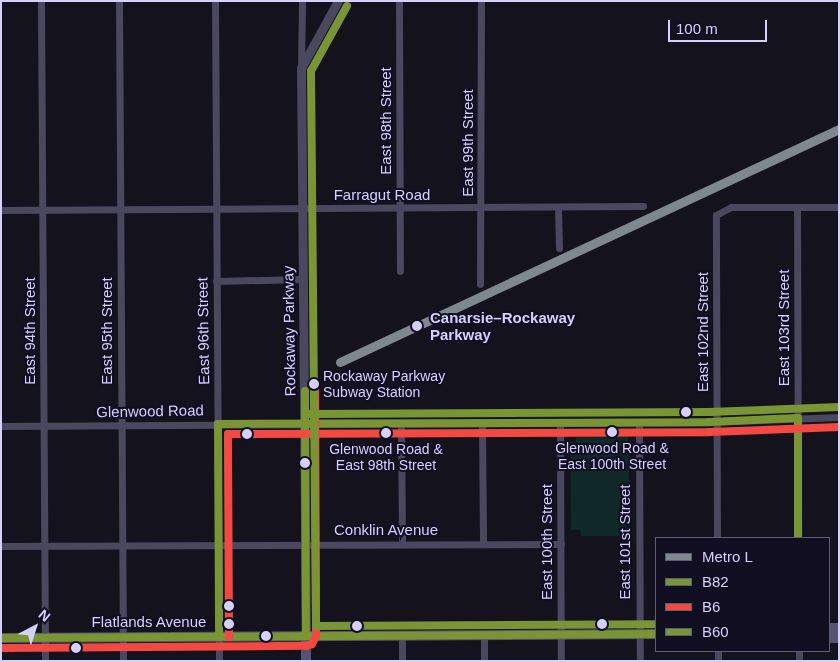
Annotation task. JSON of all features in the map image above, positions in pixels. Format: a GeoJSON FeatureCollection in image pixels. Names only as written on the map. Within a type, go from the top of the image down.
{"type":"FeatureCollection","features":[{"type":"Feature","properties":{"kind":"main road","name":"Flatlands Avenue"},"geometry":{"type":"LineString","coordinates":[[1,638],[655,634]]}},
{"type":"Feature","properties":{"kind":"main road","name":"Rockaway Parkway"},"geometry":{"type":"LineString","coordinates":[[306,636],[306,661]]}},
{"type":"Feature","properties":{"kind":"street","name":"East 94th Street"},"geometry":{"type":"LineString","coordinates":[[41,1],[44,661]]}},
{"type":"Feature","properties":{"kind":"street","name":"East 95th Street"},"geometry":{"type":"LineString","coordinates":[[119,1],[123,661]]}},
{"type":"Feature","properties":{"kind":"street","name":"East 96th Street"},"geometry":{"type":"LineString","coordinates":[[215,1],[219,661]]}},
{"type":"Feature","properties":{"kind":"street","name":"Rockaway Parkway"},"geometry":{"type":"LineString","coordinates":[[302,1],[306,636]]}},
{"type":"Feature","properties":{"kind":"street"},"geometry":{"type":"LineString","coordinates":[[301,68],[338,1]]}},
{"type":"Feature","properties":{"kind":"street","name":"East 98th Street"},"geometry":{"type":"LineString","coordinates":[[399,1],[400,271]]}},
{"type":"Feature","properties":{"kind":"street","name":"East 99th Street"},"geometry":{"type":"LineString","coordinates":[[480,284],[482,208],[481,1]]}},
{"type":"Feature","properties":{"kind":"street","name":"Farragut Road"},"geometry":{"type":"LineString","coordinates":[[1,210],[302,210],[643,206]]}},
{"type":"Feature","properties":{"kind":"street"},"geometry":{"type":"LineString","coordinates":[[558,207],[559,248]]}},
{"type":"Feature","properties":{"kind":"street","name":"East 102nd Street"},"geometry":{"type":"LineString","coordinates":[[718,537],[716,216],[730,207],[797,207]]}},
{"type":"Feature","properties":{"kind":"street"},"geometry":{"type":"LineString","coordinates":[[797,207],[839,207]]}},
{"type":"Feature","properties":{"kind":"street","name":"East 103rd Street"},"geometry":{"type":"LineString","coordinates":[[797,207],[798,537]]}},
{"type":"Feature","properties":{"kind":"street"},"geometry":{"type":"LineString","coordinates":[[216,281],[303,280]]}},
{"type":"Feature","properties":{"kind":"street","name":"Glenwood Road"},"geometry":{"type":"LineString","coordinates":[[1,426],[560,423],[839,417]]}},
{"type":"Feature","properties":{"kind":"street","name":"East 101st Street"},"geometry":{"type":"LineString","coordinates":[[639,422],[640,661]]}},
{"type":"Feature","properties":{"kind":"street"},"geometry":{"type":"LineString","coordinates":[[482,423],[483,543]]}},
{"type":"Feature","properties":{"kind":"street","name":"East 100th Street"},"geometry":{"type":"LineString","coordinates":[[560,423],[561,661]]}},
{"type":"Feature","properties":{"kind":"street"},"geometry":{"type":"LineString","coordinates":[[401,424],[402,544]]}},
{"type":"Feature","properties":{"kind":"street","name":"Conklin Avenue"},"geometry":{"type":"LineString","coordinates":[[1,546],[561,544]]}},
{"type":"Feature","properties":{"kind":"street"},"geometry":{"type":"LineString","coordinates":[[484,635],[484,661]]}},
{"type":"Feature","properties":{"kind":"street"},"geometry":{"type":"LineString","coordinates":[[402,636],[402,661]]}},
{"type":"Feature","properties":{"kind":"green space"},"geometry":{"type":"Polygon","coordinates":[[[576,431],[628,431],[630,540],[620,539],[620,536],[581,536],[580,530],[571,530],[570,442],[576,442],[576,431]]]}},
{"type":"Feature","properties":{"kind":"metro line","name":"L"},"geometry":{"type":"LineString","coordinates":[[340,362],[839,129]]}},
{"type":"Feature","properties":{"kind":"transit line","name":"B60"},"geometry":{"type":"LineString","coordinates":[[347,6],[311,71],[316,626],[655,624]]}},
{"type":"Feature","properties":{"kind":"transit line","name":"B82"},"geometry":{"type":"LineString","coordinates":[[305,391],[306,636]]}},
{"type":"Feature","properties":{"kind":"transit line","name":"B6"},"geometry":{"type":"LineString","coordinates":[[1,648],[306,646],[312,644],[316,636],[315,391]]}},
{"type":"Feature","properties":{"kind":"transit line","name":"B60"},"geometry":{"type":"LineString","coordinates":[[305,414],[709,412],[839,407]]}},
{"type":"Feature","properties":{"kind":"transit line","name":"B82"},"geometry":{"type":"LineString","coordinates":[[218,424],[709,422],[798,418],[798,537]]}},
{"type":"Feature","properties":{"kind":"transit line","name":"B82"},"geometry":{"type":"LineString","coordinates":[[218,424],[219,637]]}},
{"type":"Feature","properties":{"kind":"transit line","name":"B6"},"geometry":{"type":"LineString","coordinates":[[229,637],[228,434],[709,432],[839,427]]}},
{"type":"Feature","properties":{"kind":"transit line","name":"B82"},"geometry":{"type":"LineString","coordinates":[[1,638],[655,634]]}},
{"type":"Feature","properties":{"kind":"place","name":"Canarsie–Rockaway Parkway"},"geometry":{"type":"Point","coordinates":[417,326]}},
{"type":"Feature","properties":{"kind":"place","name":"Rockaway Parkway Subway Station"},"geometry":{"type":"Point","coordinates":[314,384]}},
{"type":"Feature","properties":{"kind":"place","name":"Glenwood Road & East 100th Street"},"geometry":{"type":"Point","coordinates":[612,432]}},
{"type":"Feature","properties":{"kind":"place","name":"Glenwood Road & East 98th Street"},"geometry":{"type":"Point","coordinates":[386,433]}}]}
